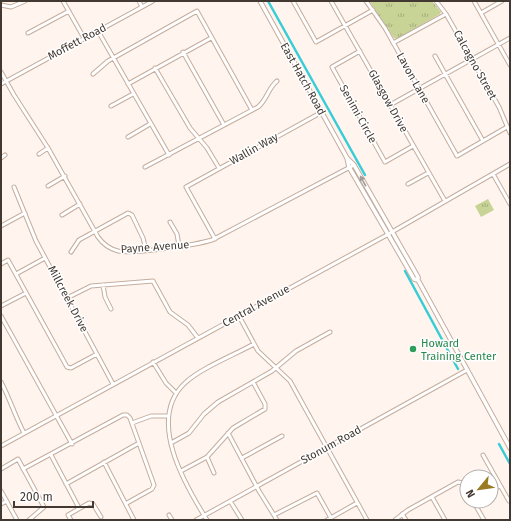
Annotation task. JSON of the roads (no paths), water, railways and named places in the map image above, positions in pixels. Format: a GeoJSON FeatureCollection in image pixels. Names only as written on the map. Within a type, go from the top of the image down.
{"type":"FeatureCollection","features":[{"type":"Feature","properties":{"kind":"main road","name":"East Hatch Road"},"geometry":{"type":"LineString","coordinates":[[260,1],[347,158],[349,167],[390,233]]}},
{"type":"Feature","properties":{"kind":"main road","name":"East Hatch Road"},"geometry":{"type":"LineString","coordinates":[[347,158],[354,165],[414,279],[418,280],[510,448]]}},
{"type":"Feature","properties":{"kind":"street"},"geometry":{"type":"LineString","coordinates":[[1,5],[16,6],[25,1]]}},
{"type":"Feature","properties":{"kind":"street"},"geometry":{"type":"LineString","coordinates":[[63,1],[84,38]]}},
{"type":"Feature","properties":{"kind":"street"},"geometry":{"type":"LineString","coordinates":[[139,1],[142,7]]}},
{"type":"Feature","properties":{"kind":"street","name":"Moffett Road"},"geometry":{"type":"LineString","coordinates":[[1,84],[153,1]]}},
{"type":"Feature","properties":{"kind":"street"},"geometry":{"type":"LineString","coordinates":[[293,1],[316,42],[372,10]]}},
{"type":"Feature","properties":{"kind":"street","name":"Glasgow Drive"},"geometry":{"type":"LineString","coordinates":[[331,1],[445,201]]}},
{"type":"Feature","properties":{"kind":"street","name":"Lavon Lane"},"geometry":{"type":"LineString","coordinates":[[366,1],[393,43],[457,156],[483,141]]}},
{"type":"Feature","properties":{"kind":"street","name":"Calcagno Street"},"geometry":{"type":"LineString","coordinates":[[436,1],[446,14],[472,60],[498,107],[510,133]]}},
{"type":"Feature","properties":{"kind":"street"},"geometry":{"type":"LineString","coordinates":[[474,1],[510,65]]}},
{"type":"Feature","properties":{"kind":"street"},"geometry":{"type":"LineString","coordinates":[[481,13],[502,1]]}},
{"type":"Feature","properties":{"kind":"street"},"geometry":{"type":"LineString","coordinates":[[28,34],[69,11]]}},
{"type":"Feature","properties":{"kind":"street"},"geometry":{"type":"LineString","coordinates":[[93,74],[114,58],[197,11],[252,110]]}},
{"type":"Feature","properties":{"kind":"street"},"geometry":{"type":"LineString","coordinates":[[393,43],[446,14]]}},
{"type":"Feature","properties":{"kind":"street"},"geometry":{"type":"LineString","coordinates":[[98,31],[169,155]]}},
{"type":"Feature","properties":{"kind":"street"},"geometry":{"type":"LineString","coordinates":[[128,84],[183,52],[212,38]]}},
{"type":"Feature","properties":{"kind":"street"},"geometry":{"type":"LineString","coordinates":[[390,105],[420,90],[510,38]]}},
{"type":"Feature","properties":{"kind":"street","name":"Senimi Circle"},"geometry":{"type":"LineString","coordinates":[[360,51],[332,67],[385,162],[413,146]]}},
{"type":"Feature","properties":{"kind":"street"},"geometry":{"type":"LineString","coordinates":[[183,52],[224,125]]}},
{"type":"Feature","properties":{"kind":"street"},"geometry":{"type":"LineString","coordinates":[[435,56],[483,141],[507,127]]}},
{"type":"Feature","properties":{"kind":"street"},"geometry":{"type":"LineString","coordinates":[[155,68],[190,128],[207,148],[219,168]]}},
{"type":"Feature","properties":{"kind":"street","name":"Payne Avenue"},"geometry":{"type":"LineString","coordinates":[[1,72],[48,148],[95,232],[104,244],[114,250],[126,252],[146,250],[200,244],[215,239],[354,165]]}},
{"type":"Feature","properties":{"kind":"street"},"geometry":{"type":"LineString","coordinates":[[145,167],[252,110],[264,102],[272,85],[277,81]]}},
{"type":"Feature","properties":{"kind":"street"},"geometry":{"type":"LineString","coordinates":[[111,106],[133,94]]}},
{"type":"Feature","properties":{"kind":"street","name":"Wallin Way"},"geometry":{"type":"LineString","coordinates":[[215,239],[186,187],[322,112]]}},
{"type":"Feature","properties":{"kind":"street"},"geometry":{"type":"LineString","coordinates":[[128,137],[150,124]]}},
{"type":"Feature","properties":{"kind":"street"},"geometry":{"type":"LineString","coordinates":[[39,154],[48,148]]}},
{"type":"Feature","properties":{"kind":"street"},"geometry":{"type":"LineString","coordinates":[[1,158],[4,155]]}},
{"type":"Feature","properties":{"kind":"street","name":"Central Avenue"},"geometry":{"type":"LineString","coordinates":[[1,446],[390,233],[510,164]]}},
{"type":"Feature","properties":{"kind":"street"},"geometry":{"type":"LineString","coordinates":[[408,184],[428,173]]}},
{"type":"Feature","properties":{"kind":"street"},"geometry":{"type":"LineString","coordinates":[[493,174],[510,204]]}},
{"type":"Feature","properties":{"kind":"street"},"geometry":{"type":"LineString","coordinates":[[48,186],[64,176]]}},
{"type":"Feature","properties":{"kind":"street","name":"Millcreek Drive"},"geometry":{"type":"LineString","coordinates":[[14,187],[45,258],[114,384]]}},
{"type":"Feature","properties":{"kind":"street"},"geometry":{"type":"LineString","coordinates":[[62,215],[80,204]]}},
{"type":"Feature","properties":{"kind":"street"},"geometry":{"type":"LineString","coordinates":[[1,226],[25,213]]}},
{"type":"Feature","properties":{"kind":"street"},"geometry":{"type":"LineString","coordinates":[[71,252],[79,240],[129,213],[144,238],[146,250]]}},
{"type":"Feature","properties":{"kind":"street"},"geometry":{"type":"LineString","coordinates":[[170,222],[178,238],[179,246]]}},
{"type":"Feature","properties":{"kind":"street"},"geometry":{"type":"LineString","coordinates":[[16,274],[45,258]]}},
{"type":"Feature","properties":{"kind":"street"},"geometry":{"type":"LineString","coordinates":[[1,264],[8,260],[68,368],[97,354]]}},
{"type":"Feature","properties":{"kind":"street"},"geometry":{"type":"LineString","coordinates":[[67,298],[88,288],[103,285],[153,281],[170,312],[188,325],[198,338]]}},
{"type":"Feature","properties":{"kind":"street"},"geometry":{"type":"LineString","coordinates":[[103,285],[105,297],[111,309]]}},
{"type":"Feature","properties":{"kind":"street"},"geometry":{"type":"LineString","coordinates":[[1,306],[26,293]]}},
{"type":"Feature","properties":{"kind":"street"},"geometry":{"type":"LineString","coordinates":[[1,316],[72,444]]}},
{"type":"Feature","properties":{"kind":"street"},"geometry":{"type":"LineString","coordinates":[[239,316],[262,356],[290,381],[367,520]]}},
{"type":"Feature","properties":{"kind":"street"},"geometry":{"type":"LineString","coordinates":[[171,443],[189,433],[204,414],[218,402],[276,368],[296,351],[330,332]]}},
{"type":"Feature","properties":{"kind":"street"},"geometry":{"type":"LineString","coordinates":[[207,520],[181,471],[168,432],[168,416],[176,393],[190,379],[254,344]]}},
{"type":"Feature","properties":{"kind":"street"},"geometry":{"type":"LineString","coordinates":[[153,362],[166,383],[176,393]]}},
{"type":"Feature","properties":{"kind":"street","name":"Stonum Road"},"geometry":{"type":"LineString","coordinates":[[196,520],[467,370]]}},
{"type":"Feature","properties":{"kind":"street"},"geometry":{"type":"LineString","coordinates":[[1,382],[12,402],[15,415],[24,433]]}},
{"type":"Feature","properties":{"kind":"street"},"geometry":{"type":"LineString","coordinates":[[181,471],[206,457],[228,433],[265,409],[265,404],[252,382]]}},
{"type":"Feature","properties":{"kind":"street"},"geometry":{"type":"LineString","coordinates":[[23,469],[41,458],[51,455],[72,444],[123,415],[127,415],[132,423],[154,487],[127,503]]}},
{"type":"Feature","properties":{"kind":"street"},"geometry":{"type":"LineString","coordinates":[[132,423],[151,416],[168,416]]}},
{"type":"Feature","properties":{"kind":"street"},"geometry":{"type":"LineString","coordinates":[[228,433],[277,520]]}},
{"type":"Feature","properties":{"kind":"street"},"geometry":{"type":"LineString","coordinates":[[242,458],[282,436]]}},
{"type":"Feature","properties":{"kind":"street"},"geometry":{"type":"LineString","coordinates":[[66,484],[139,443]]}},
{"type":"Feature","properties":{"kind":"street"},"geometry":{"type":"LineString","coordinates":[[51,455],[79,508]]}},
{"type":"Feature","properties":{"kind":"street"},"geometry":{"type":"LineString","coordinates":[[483,455],[509,501]]}},
{"type":"Feature","properties":{"kind":"street"},"geometry":{"type":"LineString","coordinates":[[206,457],[214,473]]}},
{"type":"Feature","properties":{"kind":"street"},"geometry":{"type":"LineString","coordinates":[[1,469],[18,459],[44,507],[29,520]]}},
{"type":"Feature","properties":{"kind":"street"},"geometry":{"type":"LineString","coordinates":[[104,462],[127,503],[134,520]]}},
{"type":"Feature","properties":{"kind":"street"},"geometry":{"type":"LineString","coordinates":[[395,520],[402,514],[459,483]]}},
{"type":"Feature","properties":{"kind":"street"},"geometry":{"type":"LineString","coordinates":[[1,491],[17,520]]}},
{"type":"Feature","properties":{"kind":"street"},"geometry":{"type":"LineString","coordinates":[[274,515],[317,493],[332,518]]}},
{"type":"Feature","properties":{"kind":"street"},"geometry":{"type":"LineString","coordinates":[[432,497],[445,520]]}},
{"type":"Feature","properties":{"kind":"street"},"geometry":{"type":"LineString","coordinates":[[1,504],[6,501]]}},
{"type":"Feature","properties":{"kind":"street"},"geometry":{"type":"LineString","coordinates":[[230,501],[242,520]]}},
{"type":"Feature","properties":{"kind":"street"},"geometry":{"type":"LineString","coordinates":[[70,520],[68,515],[91,503],[101,517]]}},
{"type":"Feature","properties":{"kind":"street"},"geometry":{"type":"LineString","coordinates":[[327,520],[357,503]]}},
{"type":"Feature","properties":{"kind":"street"},"geometry":{"type":"LineString","coordinates":[[478,509],[484,520]]}},
{"type":"Feature","properties":{"kind":"street"},"geometry":{"type":"LineString","coordinates":[[402,514],[406,520]]}},
{"type":"Feature","properties":{"kind":"street"},"geometry":{"type":"LineString","coordinates":[[35,515],[38,520]]}},
{"type":"Feature","properties":{"kind":"street"},"geometry":{"type":"LineString","coordinates":[[169,515],[172,520]]}},
{"type":"Feature","properties":{"kind":"waterway"},"geometry":{"type":"LineString","coordinates":[[268,1],[365,175]]}},
{"type":"Feature","properties":{"kind":"waterway"},"geometry":{"type":"LineString","coordinates":[[405,271],[458,369]]}},
{"type":"Feature","properties":{"kind":"waterway"},"geometry":{"type":"LineString","coordinates":[[499,444],[510,464]]}},
{"type":"Feature","properties":{"kind":"place","name":"Howard Training Center"},"geometry":{"type":"Point","coordinates":[413,349]}}]}
